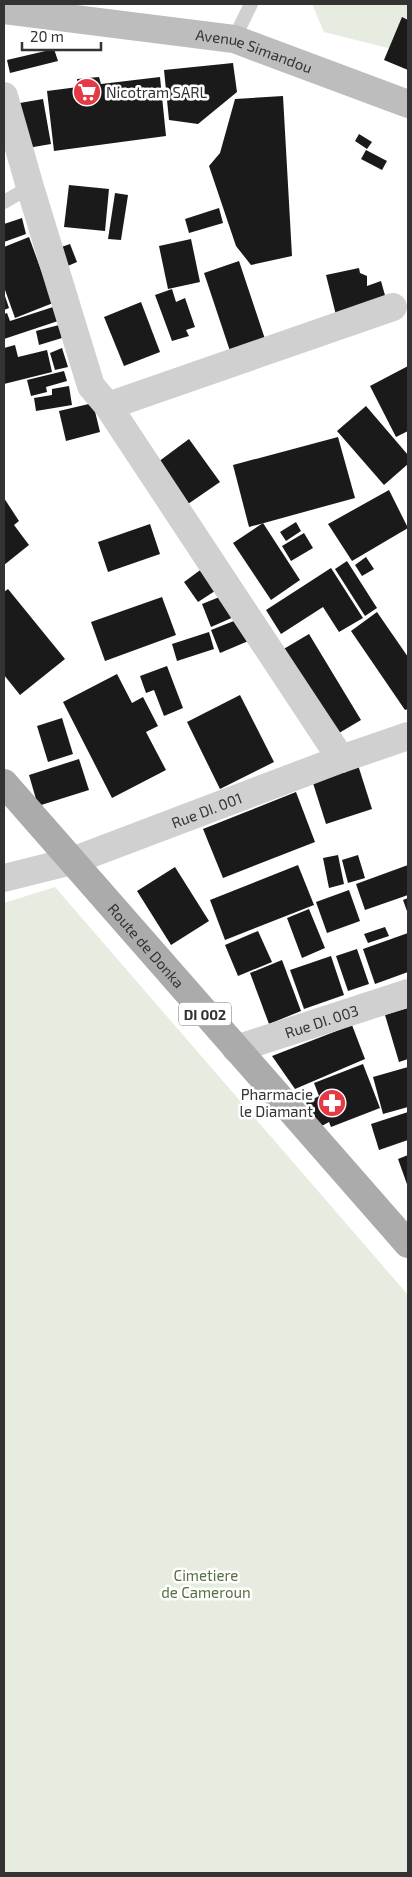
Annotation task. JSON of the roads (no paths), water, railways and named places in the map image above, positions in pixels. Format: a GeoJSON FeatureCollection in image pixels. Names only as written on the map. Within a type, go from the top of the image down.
{"type":"FeatureCollection","features":[{"type":"Feature","properties":{"kind":"main road","name":"Avenue Simandou"},"geometry":{"type":"LineString","coordinates":[[4,10],[234,39],[408,104]]}},
{"type":"Feature","properties":{"kind":"main road","name":"Route de Donka"},"geometry":{"type":"LineString","coordinates":[[4,782],[236,1050],[408,1244]]}},
{"type":"Feature","properties":{"kind":"street"},"geometry":{"type":"LineString","coordinates":[[4,96],[91,386],[108,406],[341,759]]}},
{"type":"Feature","properties":{"kind":"street"},"geometry":{"type":"LineString","coordinates":[[108,406],[394,307]]}},
{"type":"Feature","properties":{"kind":"street","name":"Rue DI. 001"},"geometry":{"type":"LineString","coordinates":[[4,878],[72,861],[341,759],[408,736]]}},
{"type":"Feature","properties":{"kind":"street","name":"Rue DI. 003"},"geometry":{"type":"LineString","coordinates":[[236,1050],[408,993]]}},
{"type":"Feature","properties":{"kind":"lane"},"geometry":{"type":"LineString","coordinates":[[234,39],[251,4]]}},
{"type":"Feature","properties":{"kind":"lane"},"geometry":{"type":"LineString","coordinates":[[4,202],[30,187]]}},
{"type":"Feature","properties":{"kind":"place","name":"Nicotram SARL"},"geometry":{"type":"Point","coordinates":[87,92]}},
{"type":"Feature","properties":{"kind":"place","name":"Pharmacie le Diamant"},"geometry":{"type":"Point","coordinates":[332,1103]}},
{"type":"Feature","properties":{"kind":"park label","name":"Cimetiere de Cameroun"},"geometry":{"type":"Point","coordinates":[206,1584]}}]}
